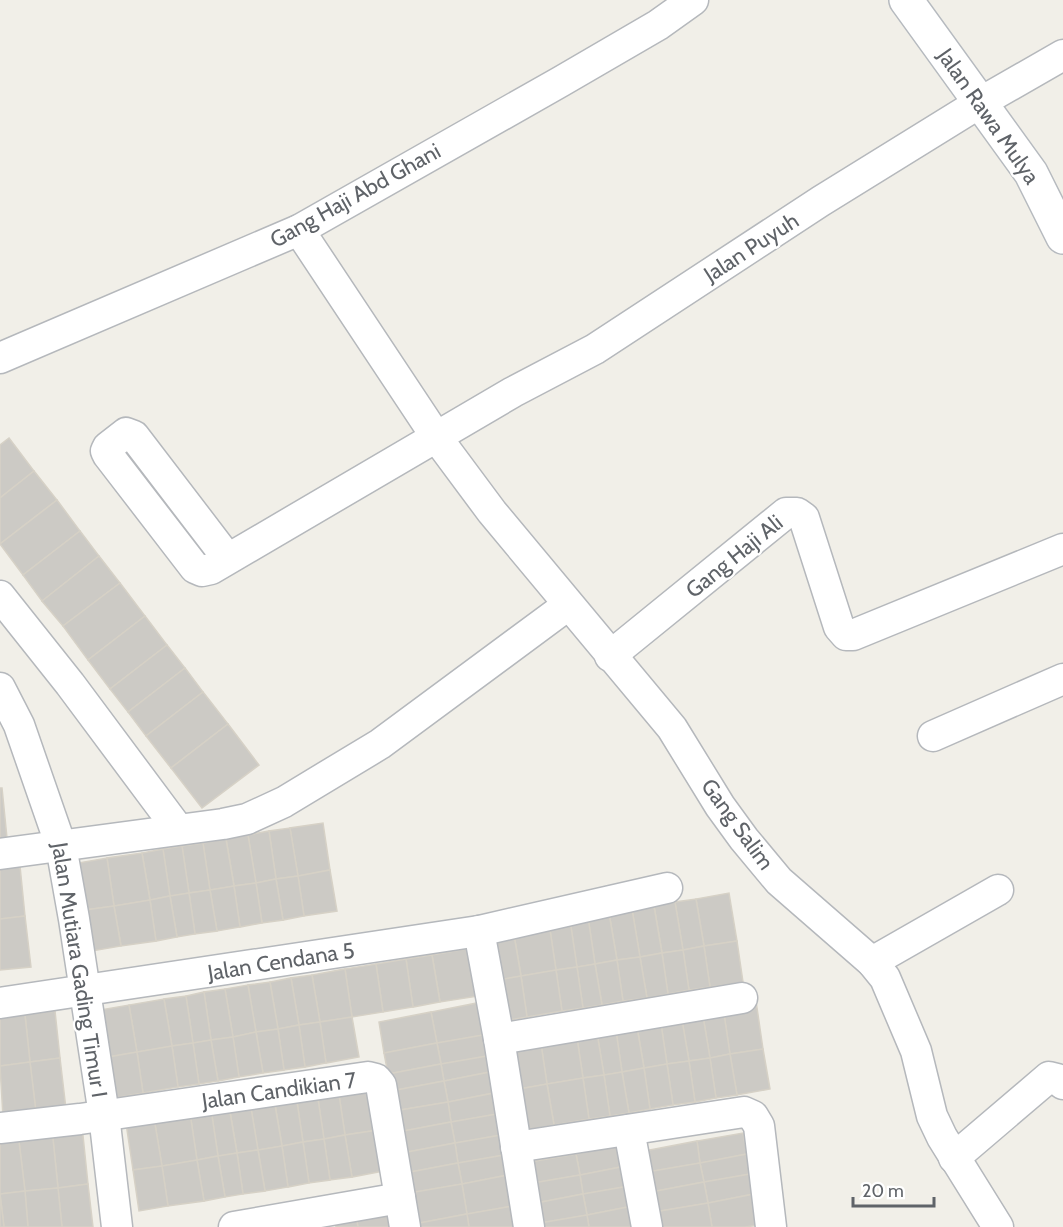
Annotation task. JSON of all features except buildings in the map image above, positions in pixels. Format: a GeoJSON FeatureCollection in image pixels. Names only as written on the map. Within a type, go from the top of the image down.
{"type":"FeatureCollection","features":[{"type":"Feature","properties":{"kind":"main road","name":"Jalan Rawa Mulya"},"geometry":{"type":"LineString","coordinates":[[906,0],[1031,173],[1063,237]]}},
{"type":"Feature","properties":{"kind":"street","name":"Gang Haji Abd Ghani"},"geometry":{"type":"LineString","coordinates":[[0,358],[299,230],[658,25],[693,0]]}},
{"type":"Feature","properties":{"kind":"street","name":"Jalan Puyuh"},"geometry":{"type":"LineString","coordinates":[[228,559],[513,392],[595,349],[821,201],[981,102],[1063,55]]}},
{"type":"Feature","properties":{"kind":"street","name":"Gang Salim"},"geometry":{"type":"LineString","coordinates":[[299,230],[437,438],[492,512],[672,728],[720,806],[779,881],[872,962],[885,978],[916,1052],[932,1116],[954,1158],[998,1227]]}},
{"type":"Feature","properties":{"kind":"street","name":"Gang Haji Ali"},"geometry":{"type":"LineString","coordinates":[[610,656],[786,513],[797,513],[804,518],[839,627],[846,635],[853,635],[1063,549]]}},
{"type":"Feature","properties":{"kind":"street"},"geometry":{"type":"LineString","coordinates":[[0,596],[70,684],[178,829]]}},
{"type":"Feature","properties":{"kind":"street"},"geometry":{"type":"LineString","coordinates":[[0,854],[247,819],[284,802],[380,744],[568,605]]}},
{"type":"Feature","properties":{"kind":"street"},"geometry":{"type":"LineString","coordinates":[[933,736],[1061,680]]}},
{"type":"Feature","properties":{"kind":"street","name":"Jalan Mutiara Gading Timur I"},"geometry":{"type":"LineString","coordinates":[[0,688],[10,726],[61,846],[104,1115],[117,1227]]}},
{"type":"Feature","properties":{"kind":"street","name":"Jalan Cendana 5"},"geometry":{"type":"LineString","coordinates":[[0,1003],[479,931],[667,888]]}},
{"type":"Feature","properties":{"kind":"street"},"geometry":{"type":"LineString","coordinates":[[872,962],[998,890]]}},
{"type":"Feature","properties":{"kind":"street"},"geometry":{"type":"LineString","coordinates":[[479,931],[529,1227]]}},
{"type":"Feature","properties":{"kind":"street"},"geometry":{"type":"LineString","coordinates":[[499,1039],[742,998]]}},
{"type":"Feature","properties":{"kind":"street","name":"Jalan Candikian 7"},"geometry":{"type":"LineString","coordinates":[[104,1115],[368,1077],[376,1079],[381,1085],[403,1213]]}},
{"type":"Feature","properties":{"kind":"street"},"geometry":{"type":"LineString","coordinates":[[954,1158],[1049,1077],[1063,1084]]}},
{"type":"Feature","properties":{"kind":"street"},"geometry":{"type":"LineString","coordinates":[[516,1147],[744,1112],[753,1116],[759,1126],[771,1227]]}},
{"type":"Feature","properties":{"kind":"street"},"geometry":{"type":"LineString","coordinates":[[0,1128],[104,1115]]}},
{"type":"Feature","properties":{"kind":"street"},"geometry":{"type":"LineString","coordinates":[[629,1130],[647,1227]]}},
{"type":"Feature","properties":{"kind":"street"},"geometry":{"type":"LineString","coordinates":[[234,1227],[403,1213]]}}]}
